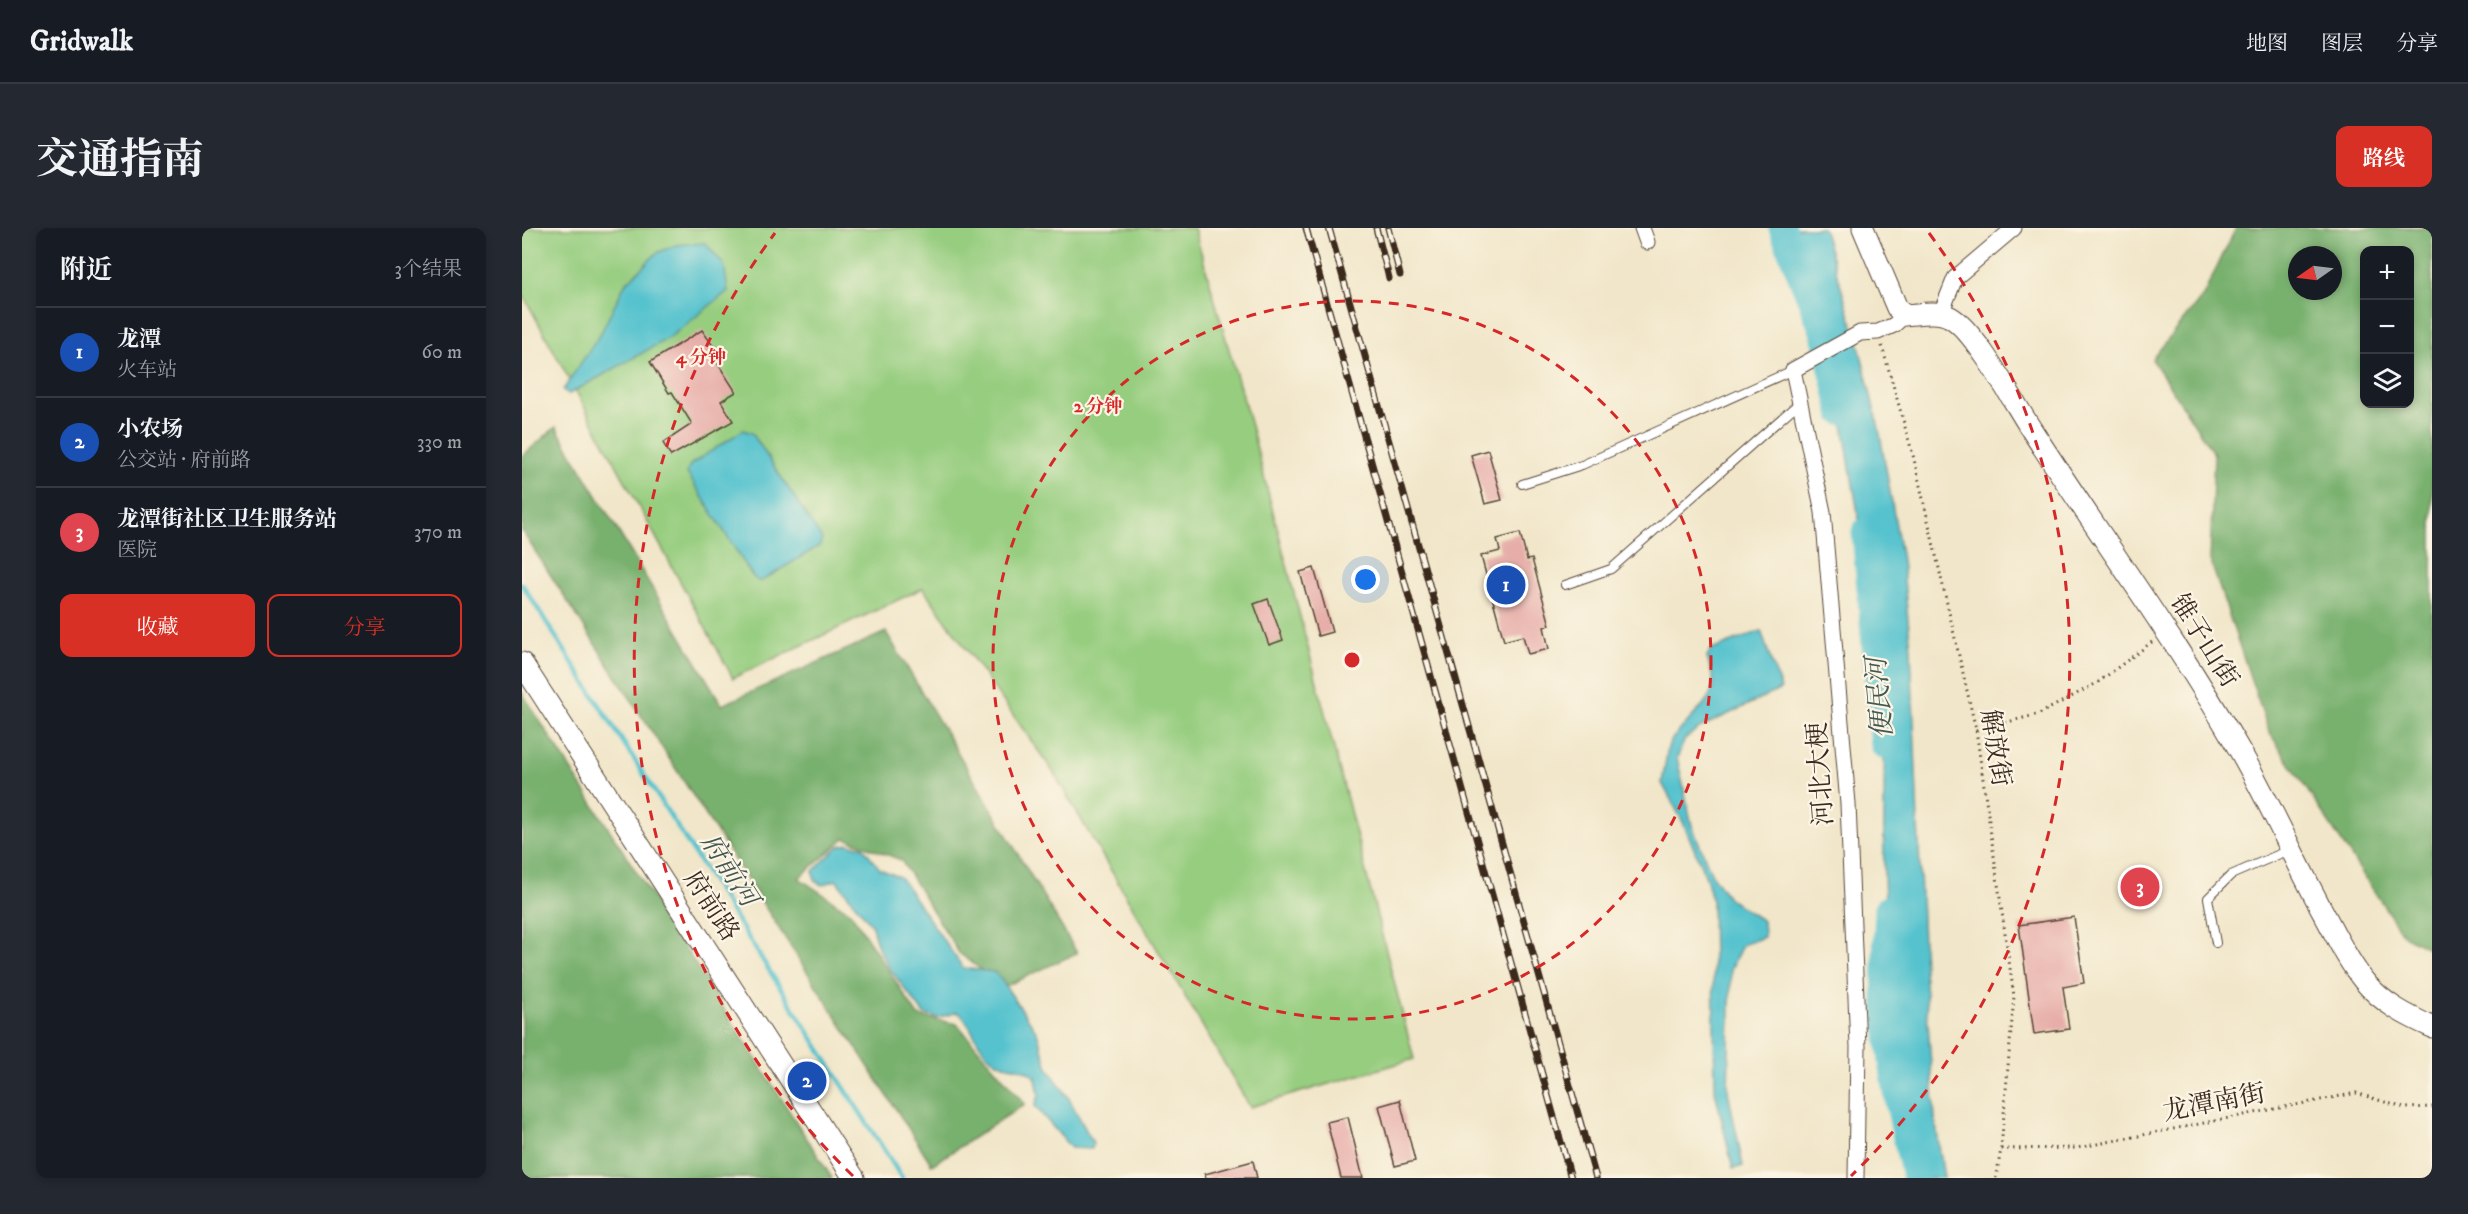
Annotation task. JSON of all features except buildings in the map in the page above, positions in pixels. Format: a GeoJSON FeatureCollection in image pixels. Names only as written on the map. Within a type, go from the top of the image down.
{"type":"FeatureCollection","features":[{"type":"Feature","properties":{"kind":"street"},"geometry":{"type":"LineString","coordinates":[[1863,228],[1897,308],[1905,315]]}},
{"type":"Feature","properties":{"kind":"street"},"geometry":{"type":"LineString","coordinates":[[1793,370],[1860,333],[1878,332],[1894,325],[1905,315],[1941,313],[1954,278],[2014,228]]}},
{"type":"Feature","properties":{"kind":"street","name":"锥子山街"},"geometry":{"type":"LineString","coordinates":[[1941,313],[1953,319],[1986,359],[2033,433],[2167,631],[2241,753],[2346,955],[2364,981],[2381,998],[2407,1016],[2432,1027]]}},
{"type":"Feature","properties":{"kind":"street","name":"河北大梗"},"geometry":{"type":"LineString","coordinates":[[1793,370],[1824,512],[1848,804],[1858,1047],[1856,1178]]}},
{"type":"Feature","properties":{"kind":"street","name":"府前路"},"geometry":{"type":"LineString","coordinates":[[522,663],[854,1178]]}},
{"type":"Feature","properties":{"kind":"lane"},"geometry":{"type":"LineString","coordinates":[[1522,484],[1582,465],[1793,370]]}},
{"type":"Feature","properties":{"kind":"lane"},"geometry":{"type":"LineString","coordinates":[[1565,585],[1611,569],[1800,402]]}},
{"type":"Feature","properties":{"kind":"lane"},"geometry":{"type":"LineString","coordinates":[[2216,943],[2208,898],[2231,875],[2290,849]]}},
{"type":"Feature","properties":{"kind":"path","name":"解放街"},"geometry":{"type":"LineString","coordinates":[[1878,332],[1913,455],[1976,730],[2014,996],[2001,1149],[1996,1178]]}},
{"type":"Feature","properties":{"kind":"path"},"geometry":{"type":"LineString","coordinates":[[1976,730],[2039,714],[2097,683],[2167,631]]}},
{"type":"Feature","properties":{"kind":"path","name":"龙潭南街"},"geometry":{"type":"LineString","coordinates":[[2001,1149],[2077,1148],[2356,1093],[2404,1108],[2432,1107]]}},
{"type":"Feature","properties":{"kind":"green space"},"geometry":{"type":"Polygon","coordinates":[[[522,228],[1194,228],[1251,426],[1414,1059],[1250,1107],[1052,770],[923,588],[733,678],[522,293],[522,228]]]}},
{"type":"Feature","properties":{"kind":"green space"},"geometry":{"type":"Polygon","coordinates":[[[2236,228],[2432,228],[2432,950],[2403,935],[2269,732],[2210,560],[2214,454],[2152,359],[2203,296],[2236,228]]]}},
{"type":"Feature","properties":{"kind":"green space"},"geometry":{"type":"Polygon","coordinates":[[[556,427],[722,705],[886,632],[1077,953],[1004,987],[959,953],[901,860],[845,838],[799,878],[851,913],[918,1016],[957,1024],[1025,1104],[932,1165],[522,531],[522,456],[556,427]]]}},
{"type":"Feature","properties":{"kind":"green space"},"geometry":{"type":"Polygon","coordinates":[[[522,693],[832,1178],[522,1178],[522,693]]]}},
{"type":"Feature","properties":{"kind":"water"},"geometry":{"type":"Polygon","coordinates":[[[1788,228],[1823,228],[1859,346],[1879,429],[1902,560],[1911,649],[1924,969],[1935,1119],[1944,1178],[1912,1178],[1896,1065],[1887,951],[1883,716],[1874,617],[1830,353],[1816,300],[1788,228]]]}},
{"type":"Feature","properties":{"kind":"water"},"geometry":{"type":"Polygon","coordinates":[[[705,243],[724,265],[728,291],[669,338],[569,394],[563,390],[601,333],[625,284],[657,253],[676,245],[705,243]]]}},
{"type":"Feature","properties":{"kind":"water"},"geometry":{"type":"Polygon","coordinates":[[[743,430],[752,433],[822,539],[819,546],[760,582],[753,577],[687,473],[690,465],[743,430]]]}},
{"type":"Feature","properties":{"kind":"water"},"geometry":{"type":"Polygon","coordinates":[[[1761,631],[1781,689],[1699,728],[1685,739],[1677,758],[1692,826],[1712,875],[1729,899],[1763,921],[1764,937],[1742,945],[1731,969],[1728,1091],[1743,1166],[1733,1169],[1715,1091],[1712,900],[1707,880],[1683,822],[1662,783],[1668,747],[1673,738],[1705,703],[1713,689],[1714,683],[1707,657],[1711,650],[1761,631]]]}},
{"type":"Feature","properties":{"kind":"water"},"geometry":{"type":"Polygon","coordinates":[[[848,844],[863,847],[880,869],[900,877],[963,968],[994,972],[1000,978],[1037,1032],[1048,1068],[1068,1097],[1093,1143],[1092,1149],[1071,1148],[1035,1106],[1039,1095],[1036,1078],[1025,1070],[1002,1064],[990,1057],[958,1012],[937,1018],[924,1014],[890,969],[878,947],[871,924],[836,880],[822,885],[815,881],[813,871],[839,846],[848,844]]]}},
{"type":"Feature","properties":{"kind":"waterway","name":"便民河"},"geometry":{"type":"LineString","coordinates":[[1782,228],[1824,333],[1842,412]]}},
{"type":"Feature","properties":{"kind":"waterway","name":"便民河"},"geometry":{"type":"LineString","coordinates":[[1865,532],[1884,745]]}},
{"type":"Feature","properties":{"kind":"waterway","name":"府前河"},"geometry":{"type":"LineString","coordinates":[[522,584],[902,1178]]}},
{"type":"Feature","properties":{"kind":"waterway","name":"便民河"},"geometry":{"type":"LineString","coordinates":[[1888,909],[1886,982],[1889,1039],[1900,1109],[1916,1178]]}},
{"type":"Feature","properties":{"kind":"railway"},"geometry":{"type":"LineString","coordinates":[[1306,228],[1571,1178]]}},
{"type":"Feature","properties":{"kind":"railway"},"geometry":{"type":"LineString","coordinates":[[1329,228],[1596,1178]]}},
{"type":"Feature","properties":{"kind":"railway"},"geometry":{"type":"LineString","coordinates":[[1376,228],[1389,278]]}},
{"type":"Feature","properties":{"kind":"railway"},"geometry":{"type":"LineString","coordinates":[[1388,228],[1400,275]]}},
{"type":"Feature","properties":{"kind":"place","name":"龙潭"},"geometry":{"type":"Point","coordinates":[1506,585]}},
{"type":"Feature","properties":{"kind":"place","name":"龙潭街社区卫生服务站"},"geometry":{"type":"Point","coordinates":[2140,887]}},
{"type":"Feature","properties":{"kind":"place","name":"小农场"},"geometry":{"type":"Point","coordinates":[807,1081]}}]}
